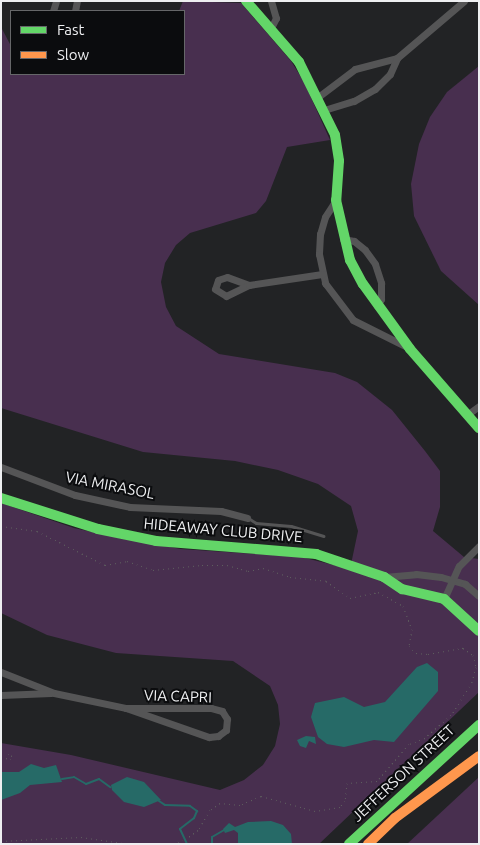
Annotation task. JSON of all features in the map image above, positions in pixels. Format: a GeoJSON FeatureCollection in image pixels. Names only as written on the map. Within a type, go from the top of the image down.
{"type":"FeatureCollection","features":[{"type":"Feature","properties":{"kind":"street"},"geometry":{"type":"LineString","coordinates":[[246,1],[299,62],[318,97],[335,135],[338,152],[336,200],[350,260],[377,306],[410,348],[479,428]]}},
{"type":"Feature","properties":{"kind":"street"},"geometry":{"type":"LineString","coordinates":[[271,1],[276,18],[271,28]]}},
{"type":"Feature","properties":{"kind":"street"},"geometry":{"type":"LineString","coordinates":[[318,97],[355,69],[397,58],[464,1]]}},
{"type":"Feature","properties":{"kind":"street"},"geometry":{"type":"LineString","coordinates":[[324,110],[354,101],[375,89],[390,74],[397,58]]}},
{"type":"Feature","properties":{"kind":"street"},"geometry":{"type":"LineString","coordinates":[[336,200],[325,217],[320,234],[322,274],[339,304],[353,320],[410,348]]}},
{"type":"Feature","properties":{"kind":"street"},"geometry":{"type":"LineString","coordinates":[[344,239],[359,246],[375,264],[381,283],[381,299],[377,306]]}},
{"type":"Feature","properties":{"kind":"street"},"geometry":{"type":"LineString","coordinates":[[249,285],[322,274]]}},
{"type":"Feature","properties":{"kind":"street"},"geometry":{"type":"LineString","coordinates":[[468,414],[479,406]]}},
{"type":"Feature","properties":{"kind":"street","name":"VIA MIRASOL"},"geometry":{"type":"LineString","coordinates":[[1,467],[75,495],[130,507],[221,512],[247,518]]}},
{"type":"Feature","properties":{"kind":"street","name":"HIDEAWAY CLUB DRIVE"},"geometry":{"type":"LineString","coordinates":[[1,498],[98,529],[156,540],[316,554],[384,577],[402,589],[444,599],[479,631]]}},
{"type":"Feature","properties":{"kind":"street"},"geometry":{"type":"LineString","coordinates":[[444,599],[459,566],[479,546]]}},
{"type":"Feature","properties":{"kind":"street","name":"HIDEAWAY CLUB DRIVE"},"geometry":{"type":"LineString","coordinates":[[384,577],[416,574],[451,580],[465,584],[479,596]]}},
{"type":"Feature","properties":{"kind":"street","name":"VIA CAPRI"},"geometry":{"type":"LineString","coordinates":[[1,672],[54,693],[126,708],[208,737],[218,736],[226,730],[227,719],[222,711],[211,708],[126,708]]}},
{"type":"Feature","properties":{"kind":"street","name":"VIA CAPRI"},"geometry":{"type":"LineString","coordinates":[[1,695],[54,693]]}},
{"type":"Feature","properties":{"kind":"street","name":"JEFFERSON STREET"},"geometry":{"type":"LineString","coordinates":[[349,844],[479,726]]}},
{"type":"Feature","properties":{"kind":"street","name":"JEFFERSON STREET"},"geometry":{"type":"LineString","coordinates":[[368,844],[395,818],[479,756]]}},
{"type":"Feature","properties":{"kind":"lane"},"geometry":{"type":"LineString","coordinates":[[247,518],[256,523],[291,526],[324,536]]}},
{"type":"Feature","properties":{"kind":"path"},"geometry":{"type":"LineString","coordinates":[[1,526],[37,531],[105,565],[127,561],[153,570],[202,564],[226,565],[248,571],[263,568],[290,577],[330,583],[350,598],[378,592],[403,606],[412,629],[409,646],[416,653],[428,654],[463,648],[473,654],[476,668],[470,689],[451,715],[425,738],[409,744],[377,781],[347,784],[345,801],[340,807],[315,811],[260,796],[240,805],[220,803],[210,810],[198,830],[187,838]]}},
{"type":"Feature","properties":{"kind":"path"},"geometry":{"type":"LineString","coordinates":[[1,757],[10,759],[12,756],[8,754],[10,756]]}},
{"type":"Feature","properties":{"kind":"path"},"geometry":{"type":"LineString","coordinates":[[1,841],[81,837],[130,844]]}},
{"type":"Feature","properties":{"kind":"path"},"geometry":{"type":"LineString","coordinates":[[173,844],[182,840]]}},
{"type":"Feature","properties":{"kind":"shaded area"},"geometry":{"type":"Polygon","coordinates":[[[183,1],[241,3],[291,61],[304,82],[330,140],[287,147],[266,201],[256,213],[190,233],[176,245],[165,263],[161,282],[166,307],[176,326],[219,354],[335,373],[357,382],[392,410],[440,471],[440,507],[433,531],[464,557],[479,559],[479,692],[319,844],[1,844],[1,743],[71,755],[220,790],[244,780],[263,765],[275,746],[280,724],[278,705],[270,686],[233,661],[116,653],[47,635],[1,613],[1,503],[74,528],[124,539],[181,549],[301,557],[350,569],[358,531],[351,506],[318,484],[278,470],[235,461],[143,452],[1,408],[1,27],[10,44],[10,75],[185,75],[185,10],[179,10],[183,1]]]}},
{"type":"Feature","properties":{"kind":"shaded area"},"geometry":{"type":"Polygon","coordinates":[[[479,66],[479,305],[441,271],[414,216],[411,184],[419,144],[430,117],[447,92],[479,66]]]}},
{"type":"Feature","properties":{"kind":"shaded area"},"geometry":{"type":"Polygon","coordinates":[[[479,777],[479,844],[407,844],[479,777]]]}},
{"type":"Feature","properties":{"kind":"water"},"geometry":{"type":"Polygon","coordinates":[[[427,663],[438,672],[438,691],[394,742],[374,740],[344,747],[327,744],[318,737],[311,717],[315,703],[344,697],[364,707],[385,702],[417,667],[427,663]]]}},
{"type":"Feature","properties":{"kind":"water"},"geometry":{"type":"Polygon","coordinates":[[[306,736],[315,737],[316,744],[309,741],[306,748],[300,746],[297,740],[306,736]]]}},
{"type":"Feature","properties":{"kind":"water"},"geometry":{"type":"Polygon","coordinates":[[[31,764],[44,768],[56,765],[62,782],[30,785],[20,793],[1,800],[1,772],[19,772],[31,764]]]}},
{"type":"Feature","properties":{"kind":"water"},"geometry":{"type":"Polygon","coordinates":[[[127,777],[144,782],[161,800],[144,807],[124,802],[112,790],[111,785],[127,777]]]}},
{"type":"Feature","properties":{"kind":"water"},"geometry":{"type":"Polygon","coordinates":[[[271,821],[283,825],[291,834],[292,844],[238,844],[238,833],[234,830],[225,833],[223,829],[229,823],[235,827],[248,822],[271,821]]]}},
{"type":"Feature","properties":{"kind":"waterway"},"geometry":{"type":"LineString","coordinates":[[62,779],[74,777],[86,784],[99,779],[110,787]]}},
{"type":"Feature","properties":{"kind":"waterway"},"geometry":{"type":"LineString","coordinates":[[159,801],[165,805],[190,806],[197,811],[194,818],[180,829],[187,844]]}},
{"type":"Feature","properties":{"kind":"waterway"},"geometry":{"type":"LineString","coordinates":[[212,844],[212,837],[224,830]]}},
{"type":"Feature","properties":{"kind":"traffic: fast"},"geometry":{"type":"LineString","coordinates":[[246,1],[299,62],[335,135],[339,161],[336,200],[350,260],[363,284],[410,349],[479,428]]}},
{"type":"Feature","properties":{"kind":"traffic: fast"},"geometry":{"type":"LineString","coordinates":[[1,498],[98,529],[156,541],[316,554],[384,577],[402,589],[444,599],[479,631]]}},
{"type":"Feature","properties":{"kind":"traffic: fast"},"geometry":{"type":"LineString","coordinates":[[349,844],[479,725]]}},
{"type":"Feature","properties":{"kind":"traffic: slow"},"geometry":{"type":"LineString","coordinates":[[368,844],[395,818],[479,756]]}}]}
